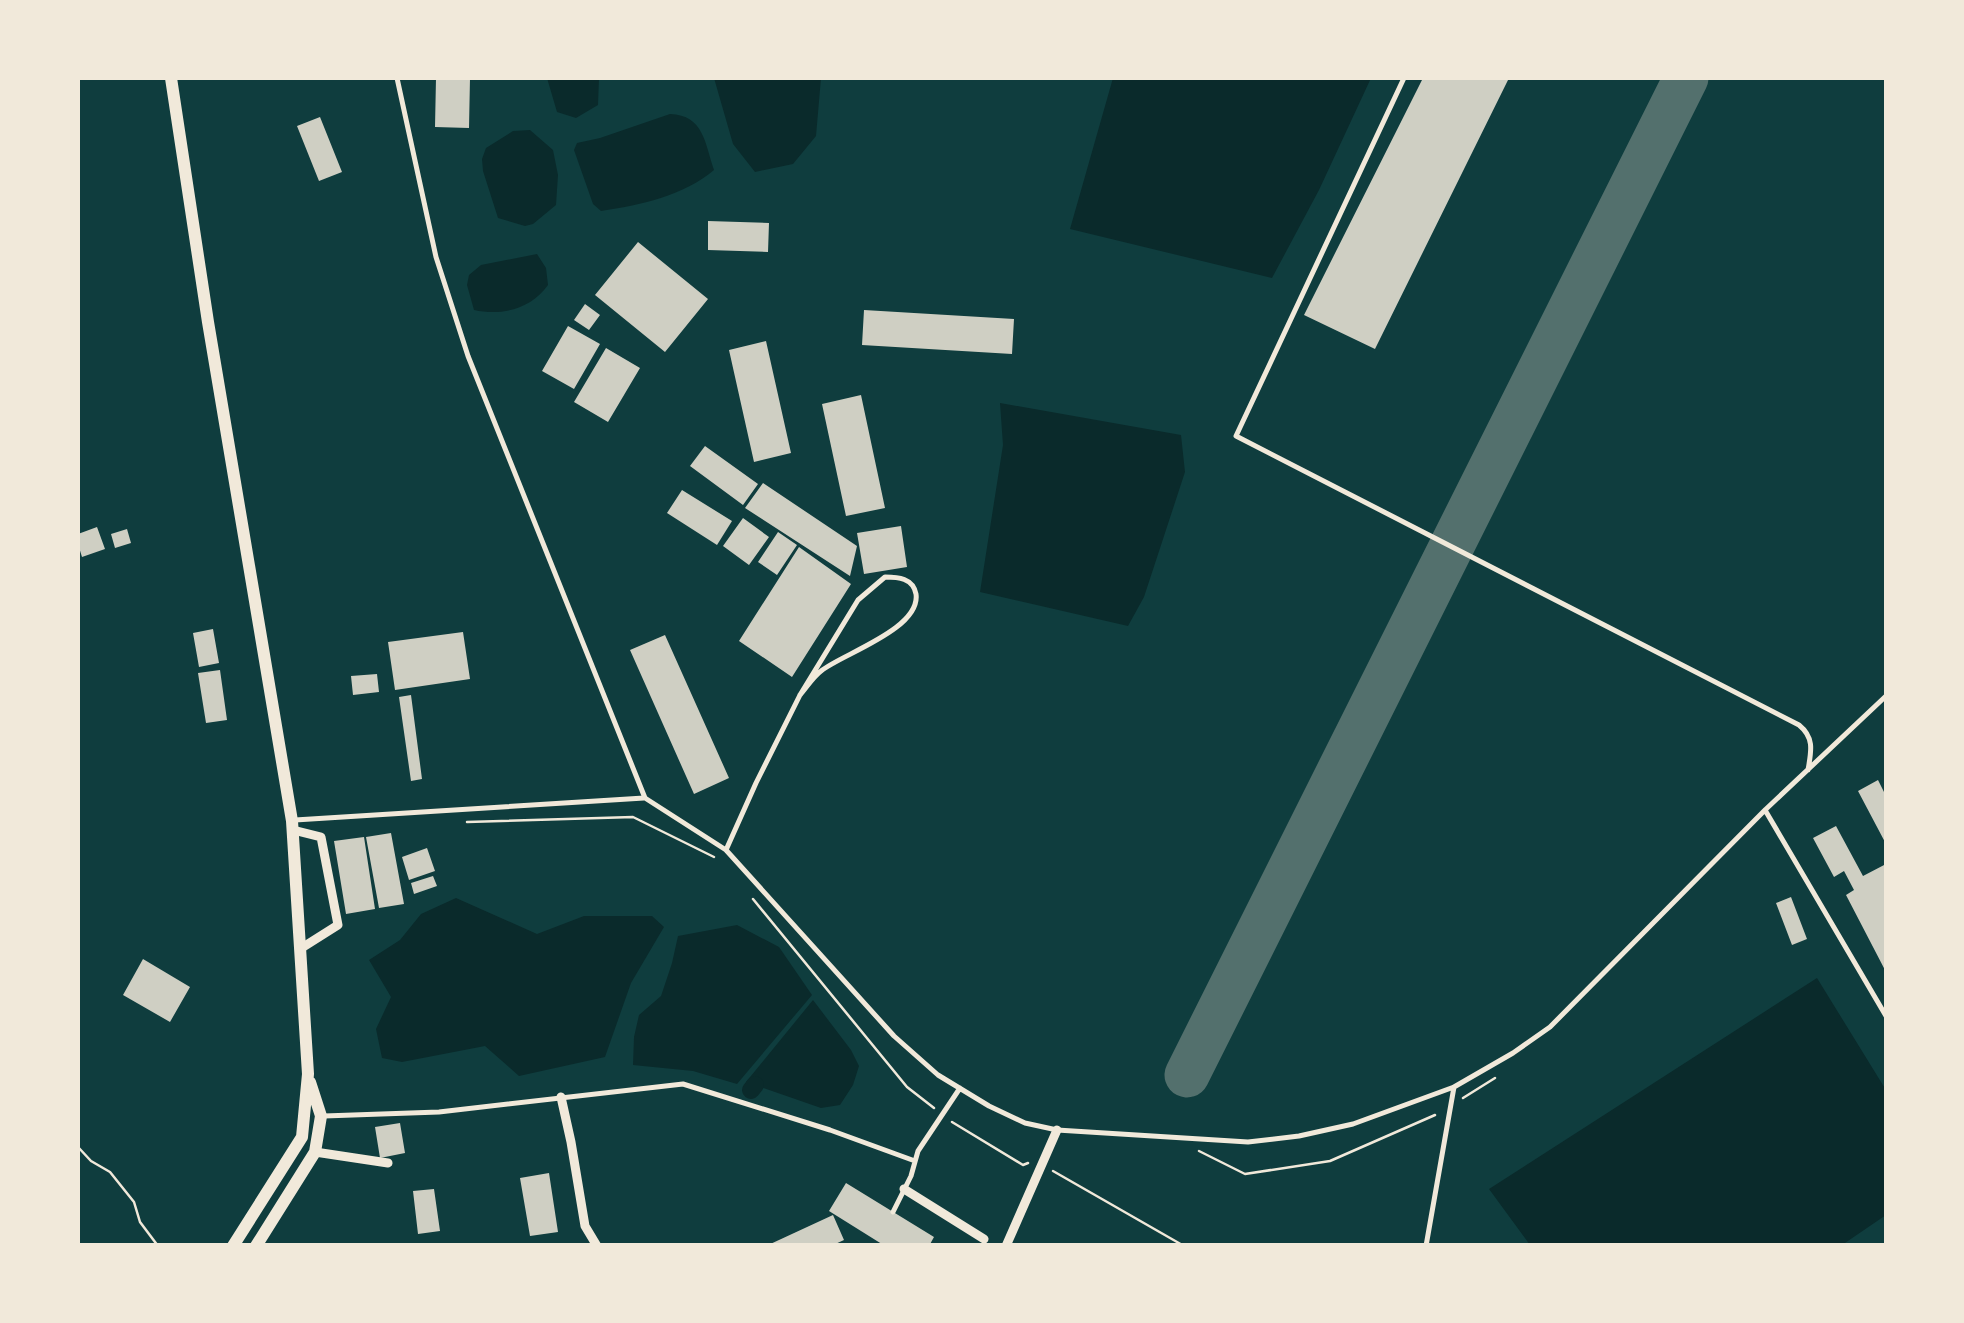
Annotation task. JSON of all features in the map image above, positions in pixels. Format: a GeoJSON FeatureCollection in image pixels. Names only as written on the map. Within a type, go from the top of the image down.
{"type":"FeatureCollection","features":[{"type":"Feature","properties":{"kind":"main road"},"geometry":{"type":"LineString","coordinates":[[171,78],[293,825],[308,1074],[302,1138],[233,1246]]}},
{"type":"Feature","properties":{"kind":"main road"},"geometry":{"type":"LineString","coordinates":[[256,1246],[315,1152],[320,1116],[308,1074]]}},
{"type":"Feature","properties":{"kind":"street"},"geometry":{"type":"LineString","coordinates":[[293,825],[322,837],[338,925],[300,948]]}},
{"type":"Feature","properties":{"kind":"street"},"geometry":{"type":"LineString","coordinates":[[561,1098],[585,1226],[598,1246]]}},
{"type":"Feature","properties":{"kind":"street"},"geometry":{"type":"LineString","coordinates":[[1006,1246],[1057,1130]]}},
{"type":"Feature","properties":{"kind":"street"},"geometry":{"type":"LineString","coordinates":[[315,1152],[388,1163]]}},
{"type":"Feature","properties":{"kind":"street"},"geometry":{"type":"LineString","coordinates":[[904,1190],[984,1239]]}},
{"type":"Feature","properties":{"kind":"lane"},"geometry":{"type":"LineString","coordinates":[[397,78],[436,257],[468,356],[645,798],[726,850],[894,1036],[938,1075],[989,1106],[1025,1122],[1057,1130],[1248,1142],[1353,1124],[1454,1087],[1550,1027],[1765,810],[1886,696]]}},
{"type":"Feature","properties":{"kind":"lane"},"geometry":{"type":"LineString","coordinates":[[1404,78],[1236,436],[1799,725],[1806,730],[1811,744],[1808,770]]}},
{"type":"Feature","properties":{"kind":"lane"},"geometry":{"type":"LineString","coordinates":[[726,850],[800,695],[858,600],[885,577],[903,578],[914,587],[914,608],[900,623],[874,644],[822,670],[800,695]]}},
{"type":"Feature","properties":{"kind":"lane"},"geometry":{"type":"LineString","coordinates":[[293,825],[645,798]]}},
{"type":"Feature","properties":{"kind":"lane"},"geometry":{"type":"LineString","coordinates":[[1765,810],[1886,1016]]}},
{"type":"Feature","properties":{"kind":"lane"},"geometry":{"type":"LineString","coordinates":[[320,1116],[439,1112],[683,1084],[915,1161]]}},
{"type":"Feature","properties":{"kind":"lane"},"geometry":{"type":"LineString","coordinates":[[1426,1246],[1454,1087]]}},
{"type":"Feature","properties":{"kind":"lane"},"geometry":{"type":"LineString","coordinates":[[893,1212],[918,1151],[960,1088]]}},
{"type":"Feature","properties":{"kind":"path"},"geometry":{"type":"LineString","coordinates":[[467,822],[633,817],[722,861]]}},
{"type":"Feature","properties":{"kind":"path"},"geometry":{"type":"LineString","coordinates":[[746,891],[907,1087],[954,1124],[1023,1164],[1033,1162]]}},
{"type":"Feature","properties":{"kind":"path"},"geometry":{"type":"LineString","coordinates":[[1453,1104],[1500,1075]]}},
{"type":"Feature","properties":{"kind":"path"},"geometry":{"type":"LineString","coordinates":[[1193,1148],[1245,1174],[1330,1161],[1437,1114]]}},
{"type":"Feature","properties":{"kind":"path"},"geometry":{"type":"LineString","coordinates":[[78,1147],[91,1161],[110,1172],[134,1202],[140,1222],[158,1246]]}},
{"type":"Feature","properties":{"kind":"path"},"geometry":{"type":"LineString","coordinates":[[1050,1169],[1184,1246]]}},
{"type":"Feature","properties":{"kind":"water"},"geometry":{"type":"Polygon","coordinates":[[[547,78],[599,78],[598,105],[576,118],[557,112],[547,78]]]}},
{"type":"Feature","properties":{"kind":"water"},"geometry":{"type":"Polygon","coordinates":[[[714,78],[821,78],[816,136],[793,164],[755,172],[733,144],[714,78]]]}},
{"type":"Feature","properties":{"kind":"water"},"geometry":{"type":"Polygon","coordinates":[[[1113,78],[1371,78],[1319,190],[1272,278],[1070,229],[1113,78]]]}},
{"type":"Feature","properties":{"kind":"water"},"geometry":{"type":"Polygon","coordinates":[[[670,114],[696,125],[714,170],[675,193],[601,211],[593,204],[574,150],[577,143],[670,114]]]}},
{"type":"Feature","properties":{"kind":"water"},"geometry":{"type":"Polygon","coordinates":[[[530,130],[553,150],[558,175],[556,205],[525,226],[498,218],[482,159],[486,148],[513,131],[530,130]]]}},
{"type":"Feature","properties":{"kind":"water"},"geometry":{"type":"Polygon","coordinates":[[[537,254],[546,268],[548,285],[541,293],[515,309],[474,310],[467,285],[469,275],[481,265],[537,254]]]}},
{"type":"Feature","properties":{"kind":"water"},"geometry":{"type":"Polygon","coordinates":[[[1000,403],[1181,435],[1185,472],[1144,597],[1128,626],[980,592],[1003,445],[1000,403]]]}},
{"type":"Feature","properties":{"kind":"water"},"geometry":{"type":"Polygon","coordinates":[[[456,898],[537,934],[584,916],[652,916],[664,927],[631,983],[605,1057],[519,1076],[485,1046],[402,1062],[382,1058],[376,1029],[391,997],[369,960],[400,940],[421,914],[456,898]]]}},
{"type":"Feature","properties":{"kind":"water"},"geometry":{"type":"Polygon","coordinates":[[[737,925],[779,947],[812,995],[737,1084],[693,1071],[633,1065],[639,1015],[661,996],[678,936],[737,925]]]}},
{"type":"Feature","properties":{"kind":"water"},"geometry":{"type":"Polygon","coordinates":[[[1817,978],[1886,1090],[1886,1215],[1842,1245],[1530,1245],[1489,1189],[1817,978]]]}},
{"type":"Feature","properties":{"kind":"water"},"geometry":{"type":"Polygon","coordinates":[[[813,1000],[859,1066],[840,1105],[821,1108],[746,1082],[813,1000]]]}},
{"type":"Feature","properties":{"kind":"building"},"geometry":{"type":"Polygon","coordinates":[[[436,78],[470,78],[469,128],[435,127],[436,78]]]}},
{"type":"Feature","properties":{"kind":"building"},"geometry":{"type":"Polygon","coordinates":[[[1423,78],[1509,78],[1375,349],[1304,315],[1423,78]]]}},
{"type":"Feature","properties":{"kind":"building"},"geometry":{"type":"Polygon","coordinates":[[[320,117],[342,172],[319,181],[297,126],[320,117]]]}},
{"type":"Feature","properties":{"kind":"building"},"geometry":{"type":"Polygon","coordinates":[[[708,221],[769,223],[768,252],[708,250],[708,221]]]}},
{"type":"Feature","properties":{"kind":"building"},"geometry":{"type":"Polygon","coordinates":[[[638,242],[708,299],[665,352],[595,295],[638,242]]]}},
{"type":"Feature","properties":{"kind":"building"},"geometry":{"type":"Polygon","coordinates":[[[585,304],[600,315],[589,330],[574,320],[585,304]]]}},
{"type":"Feature","properties":{"kind":"building"},"geometry":{"type":"Polygon","coordinates":[[[864,310],[1014,319],[1012,354],[862,345],[864,310]]]}},
{"type":"Feature","properties":{"kind":"building"},"geometry":{"type":"Polygon","coordinates":[[[568,326],[600,344],[574,389],[542,371],[568,326]]]}},
{"type":"Feature","properties":{"kind":"building"},"geometry":{"type":"Polygon","coordinates":[[[766,341],[791,453],[754,462],[729,350],[766,341]]]}},
{"type":"Feature","properties":{"kind":"building"},"geometry":{"type":"Polygon","coordinates":[[[606,348],[640,368],[608,422],[574,402],[606,348]]]}},
{"type":"Feature","properties":{"kind":"building"},"geometry":{"type":"Polygon","coordinates":[[[861,395],[885,508],[846,516],[822,404],[861,395]]]}},
{"type":"Feature","properties":{"kind":"building"},"geometry":{"type":"Polygon","coordinates":[[[705,446],[758,484],[743,505],[690,466],[705,446]]]}},
{"type":"Feature","properties":{"kind":"building"},"geometry":{"type":"Polygon","coordinates":[[[763,483],[857,546],[850,576],[745,508],[763,483]]]}},
{"type":"Feature","properties":{"kind":"building"},"geometry":{"type":"Polygon","coordinates":[[[682,490],[732,521],[717,545],[667,513],[682,490]]]}},
{"type":"Feature","properties":{"kind":"building"},"geometry":{"type":"Polygon","coordinates":[[[743,518],[769,537],[749,565],[723,546],[743,518]]]}},
{"type":"Feature","properties":{"kind":"building"},"geometry":{"type":"Polygon","coordinates":[[[901,526],[907,567],[864,574],[857,533],[901,526]]]}},
{"type":"Feature","properties":{"kind":"building"},"geometry":{"type":"Polygon","coordinates":[[[97,527],[105,549],[82,557],[78,534],[97,527]]]}},
{"type":"Feature","properties":{"kind":"building"},"geometry":{"type":"Polygon","coordinates":[[[127,529],[131,543],[115,548],[111,534],[127,529]]]}},
{"type":"Feature","properties":{"kind":"building"},"geometry":{"type":"Polygon","coordinates":[[[778,532],[797,545],[777,575],[758,562],[778,532]]]}},
{"type":"Feature","properties":{"kind":"building"},"geometry":{"type":"Polygon","coordinates":[[[799,547],[851,584],[792,677],[739,641],[799,547]]]}},
{"type":"Feature","properties":{"kind":"building"},"geometry":{"type":"Polygon","coordinates":[[[213,629],[219,663],[199,667],[193,633],[213,629]]]}},
{"type":"Feature","properties":{"kind":"building"},"geometry":{"type":"Polygon","coordinates":[[[463,632],[470,679],[395,690],[388,642],[463,632]]]}},
{"type":"Feature","properties":{"kind":"building"},"geometry":{"type":"Polygon","coordinates":[[[665,635],[729,778],[694,794],[630,650],[665,635]]]}},
{"type":"Feature","properties":{"kind":"building"},"geometry":{"type":"Polygon","coordinates":[[[220,670],[227,720],[206,723],[198,673],[220,670]]]}},
{"type":"Feature","properties":{"kind":"building"},"geometry":{"type":"Polygon","coordinates":[[[377,674],[379,692],[353,695],[351,676],[377,674]]]}},
{"type":"Feature","properties":{"kind":"building"},"geometry":{"type":"Polygon","coordinates":[[[411,695],[422,779],[411,781],[399,697],[411,695]]]}},
{"type":"Feature","properties":{"kind":"building"},"geometry":{"type":"Polygon","coordinates":[[[1878,780],[1886,796],[1886,844],[1858,791],[1878,780]]]}},
{"type":"Feature","properties":{"kind":"building"},"geometry":{"type":"Polygon","coordinates":[[[1836,826],[1863,876],[1886,864],[1886,972],[1846,895],[1854,890],[1844,871],[1834,877],[1813,838],[1836,826]]]}},
{"type":"Feature","properties":{"kind":"building"},"geometry":{"type":"Polygon","coordinates":[[[391,833],[404,904],[379,908],[366,837],[391,833]]]}},
{"type":"Feature","properties":{"kind":"building"},"geometry":{"type":"Polygon","coordinates":[[[364,837],[375,909],[346,914],[334,841],[364,837]]]}},
{"type":"Feature","properties":{"kind":"building"},"geometry":{"type":"Polygon","coordinates":[[[427,848],[435,871],[409,880],[402,857],[427,848]]]}},
{"type":"Feature","properties":{"kind":"building"},"geometry":{"type":"Polygon","coordinates":[[[433,876],[437,886],[414,894],[411,883],[433,876]]]}},
{"type":"Feature","properties":{"kind":"building"},"geometry":{"type":"Polygon","coordinates":[[[1791,897],[1807,939],[1792,945],[1776,903],[1791,897]]]}},
{"type":"Feature","properties":{"kind":"building"},"geometry":{"type":"Polygon","coordinates":[[[143,959],[190,987],[170,1022],[123,995],[143,959]]]}},
{"type":"Feature","properties":{"kind":"building"},"geometry":{"type":"Polygon","coordinates":[[[400,1123],[405,1153],[380,1158],[375,1127],[400,1123]]]}},
{"type":"Feature","properties":{"kind":"building"},"geometry":{"type":"Polygon","coordinates":[[[549,1173],[558,1232],[530,1236],[520,1178],[549,1173]]]}},
{"type":"Feature","properties":{"kind":"building"},"geometry":{"type":"Polygon","coordinates":[[[846,1183],[934,1237],[929,1246],[885,1246],[829,1211],[846,1183]]]}},
{"type":"Feature","properties":{"kind":"building"},"geometry":{"type":"Polygon","coordinates":[[[434,1189],[440,1231],[418,1234],[413,1191],[434,1189]]]}},
{"type":"Feature","properties":{"kind":"building"},"geometry":{"type":"Polygon","coordinates":[[[833,1215],[844,1240],[831,1246],[766,1246],[833,1215]]]}},
{"type":"Feature","properties":{"kind":"waterway"},"geometry":{"type":"LineString","coordinates":[[751,1090],[755,1085]]}},
{"type":"Feature","properties":{"kind":"taxiway"},"geometry":{"type":"LineString","coordinates":[[1187,1075],[1686,78]]}}]}
